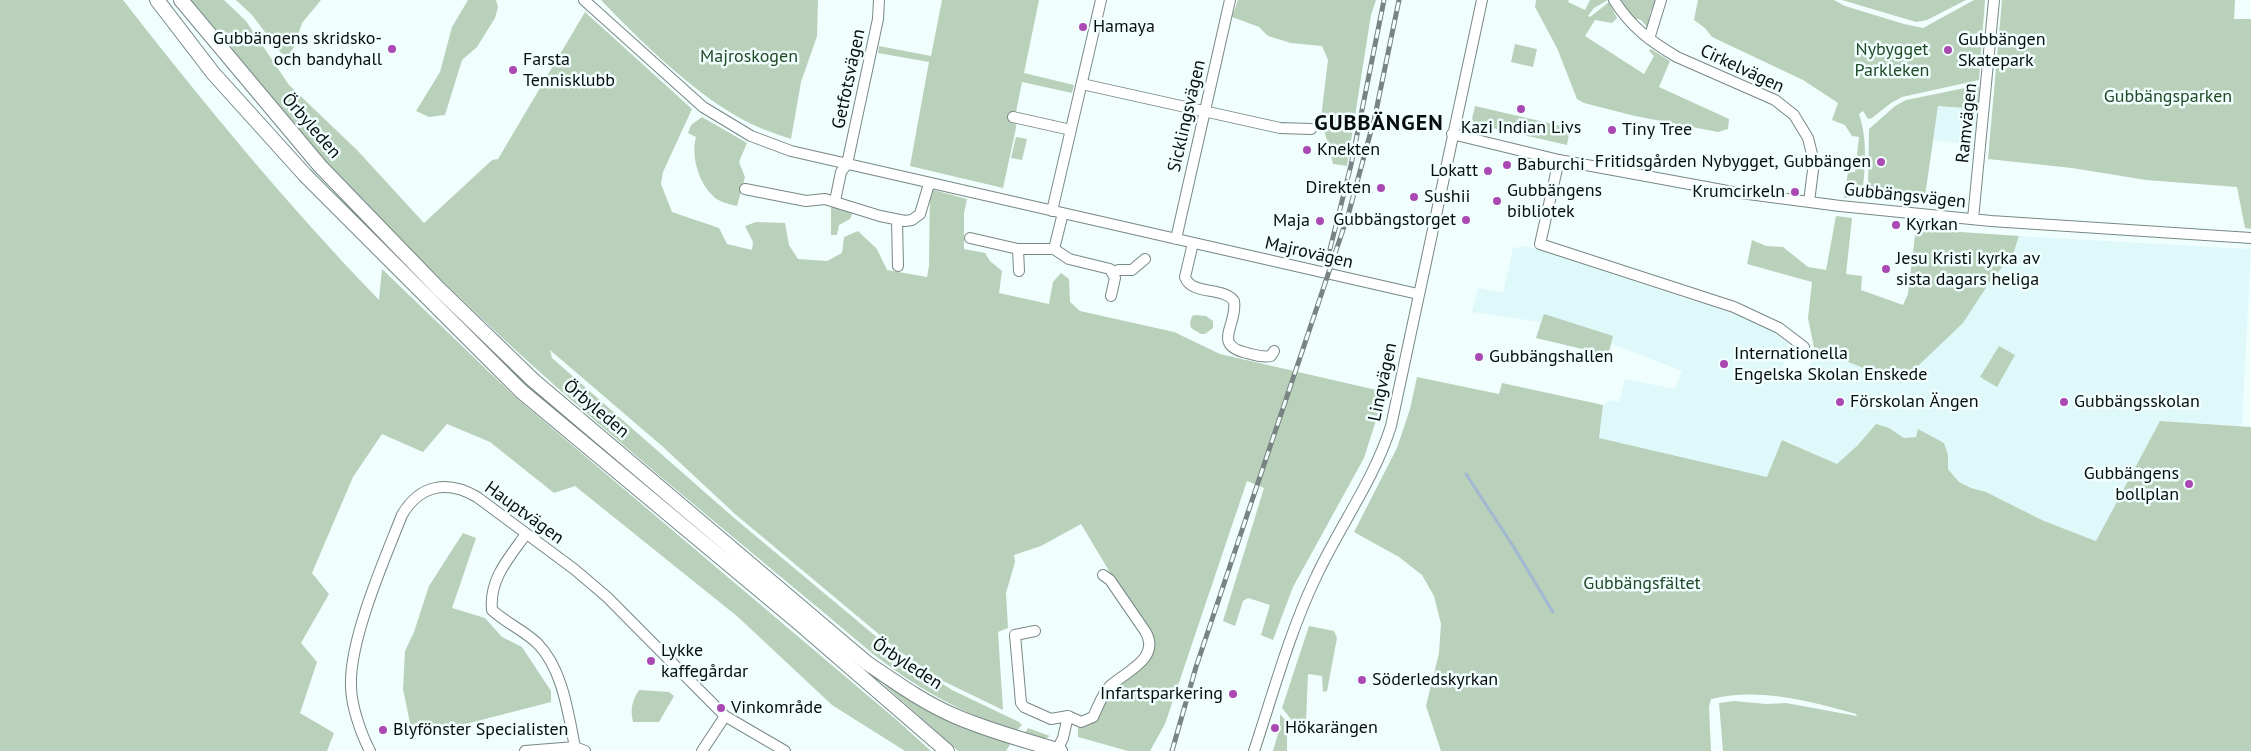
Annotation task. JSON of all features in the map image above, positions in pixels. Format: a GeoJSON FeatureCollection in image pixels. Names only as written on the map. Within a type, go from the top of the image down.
{"type":"FeatureCollection","features":[{"type":"Feature","properties":{"kind":"main road","name":"Örbyleden"},"geometry":{"type":"LineString","coordinates":[[157,0],[213,73],[305,175],[521,391],[790,616],[947,751]]}},
{"type":"Feature","properties":{"kind":"main road","name":"Örbyleden"},"geometry":{"type":"LineString","coordinates":[[181,0],[320,166],[438,288],[533,380],[867,663],[907,690],[953,715],[1057,751]]}},
{"type":"Feature","properties":{"kind":"street","name":"Majrovägen"},"geometry":{"type":"LineString","coordinates":[[584,0],[703,107],[751,136],[783,148],[929,184],[1418,294]]}},
{"type":"Feature","properties":{"kind":"street","name":"Getfotsvägen"},"geometry":{"type":"LineString","coordinates":[[847,164],[878,19],[879,0]]}},
{"type":"Feature","properties":{"kind":"street"},"geometry":{"type":"LineString","coordinates":[[1052,211],[1101,0]]}},
{"type":"Feature","properties":{"kind":"street","name":"Sicklingsvägen"},"geometry":{"type":"LineString","coordinates":[[1176,239],[1230,0]]}},
{"type":"Feature","properties":{"kind":"street","name":"Lingvägen"},"geometry":{"type":"LineString","coordinates":[[1254,751],[1288,647],[1315,579],[1365,486],[1387,438],[1395,410],[1418,294],[1482,0]]}},
{"type":"Feature","properties":{"kind":"street","name":"Cirkelvägen"},"geometry":{"type":"LineString","coordinates":[[1614,0],[1627,21],[1677,58],[1775,100],[1794,115],[1808,138],[1814,162],[1809,202]]}},
{"type":"Feature","properties":{"kind":"street"},"geometry":{"type":"LineString","coordinates":[[1649,39],[1661,0]]}},
{"type":"Feature","properties":{"kind":"street","name":"Ramvägen"},"geometry":{"type":"LineString","coordinates":[[1974,219],[1994,0]]}},
{"type":"Feature","properties":{"kind":"street"},"geometry":{"type":"LineString","coordinates":[[1082,84],[1280,128],[1311,129]]}},
{"type":"Feature","properties":{"kind":"street"},"geometry":{"type":"LineString","coordinates":[[1013,117],[1071,130]]}},
{"type":"Feature","properties":{"kind":"street","name":"Gubbängsvägen"},"geometry":{"type":"LineString","coordinates":[[1452,134],[1559,160],[1733,192],[1809,202],[1974,219],[2251,238]]}},
{"type":"Feature","properties":{"kind":"street"},"geometry":{"type":"LineString","coordinates":[[1559,160],[1540,244],[1734,307],[1780,328],[1804,347]]}},
{"type":"Feature","properties":{"kind":"street"},"geometry":{"type":"LineString","coordinates":[[835,201],[841,172],[847,164]]}},
{"type":"Feature","properties":{"kind":"street"},"geometry":{"type":"LineString","coordinates":[[745,188],[806,200],[825,198],[897,220],[912,220],[920,214],[929,184]]}},
{"type":"Feature","properties":{"kind":"street"},"geometry":{"type":"LineString","coordinates":[[1054,249],[1063,213]]}},
{"type":"Feature","properties":{"kind":"street"},"geometry":{"type":"LineString","coordinates":[[897,220],[898,266]]}},
{"type":"Feature","properties":{"kind":"street"},"geometry":{"type":"LineString","coordinates":[[970,238],[1018,249],[1054,249],[1069,259],[1110,269],[1116,278],[1111,296]]}},
{"type":"Feature","properties":{"kind":"street"},"geometry":{"type":"LineString","coordinates":[[1193,243],[1186,280],[1194,287],[1228,295],[1234,301],[1228,339],[1231,347],[1236,351],[1265,357],[1271,356],[1274,351]]}},
{"type":"Feature","properties":{"kind":"street"},"geometry":{"type":"LineString","coordinates":[[1018,249],[1019,272]]}},
{"type":"Feature","properties":{"kind":"street"},"geometry":{"type":"LineString","coordinates":[[1113,272],[1132,270],[1145,259]]}},
{"type":"Feature","properties":{"kind":"street","name":"Hauptvägen"},"geometry":{"type":"LineString","coordinates":[[370,751],[360,728],[350,686],[354,650],[394,536],[409,502],[433,487],[464,490],[496,510],[574,569],[607,597],[725,716],[785,751]]}},
{"type":"Feature","properties":{"kind":"street"},"geometry":{"type":"LineString","coordinates":[[526,534],[497,576],[491,597],[492,610],[501,619],[537,643],[551,660],[563,694],[575,747]]}},
{"type":"Feature","properties":{"kind":"street"},"geometry":{"type":"LineString","coordinates":[[1035,631],[1015,635],[1021,703],[1051,720],[1068,716],[1081,722],[1093,717],[1109,686],[1144,661],[1148,644],[1148,636],[1145,631],[1110,580],[1103,575]]}},
{"type":"Feature","properties":{"kind":"street"},"geometry":{"type":"LineString","coordinates":[[702,751],[725,716]]}},
{"type":"Feature","properties":{"kind":"street"},"geometry":{"type":"LineString","coordinates":[[1057,751],[1063,738],[1068,716]]}},
{"type":"Feature","properties":{"kind":"street"},"geometry":{"type":"LineString","coordinates":[[524,751],[575,747],[585,751]]}},
{"type":"Feature","properties":{"kind":"shaded area"},"geometry":{"type":"Polygon","coordinates":[[[1938,105],[1978,109],[1973,145],[1933,140],[1938,105]]]}},
{"type":"Feature","properties":{"kind":"shaded area","name":"Gubbängsskolan"},"geometry":{"type":"Polygon","coordinates":[[[2019,236],[2251,249],[2242,426],[2160,421],[2097,541],[2044,521],[1986,492],[1959,482],[1948,469],[1948,455],[1919,429],[1916,437],[1904,438],[1889,428],[1876,424],[1858,445],[1837,464],[1784,440],[1768,477],[1599,438],[1603,405],[1610,400],[1619,402],[1625,379],[1675,389],[1682,371],[1612,344],[1608,355],[1536,338],[1540,322],[1472,312],[1478,288],[1503,293],[1513,248],[1525,246],[1558,253],[1561,257],[1698,303],[1701,301],[1733,310],[1789,339],[1783,368],[1805,377],[1817,349],[1900,383],[2013,254],[2019,236]]]}},
{"type":"Feature","properties":{"kind":"green space"},"geometry":{"type":"Polygon","coordinates":[[[0,0],[123,0],[247,154],[379,300],[382,269],[514,396],[931,751],[905,751],[832,705],[738,617],[575,486],[554,493],[490,442],[447,424],[423,452],[382,434],[353,477],[312,573],[329,594],[301,643],[317,662],[300,713],[334,733],[327,751],[0,751],[0,0]]]}},
{"type":"Feature","properties":{"kind":"green space"},"geometry":{"type":"Polygon","coordinates":[[[190,0],[224,0],[246,21],[289,85],[357,150],[424,223],[492,160],[498,159],[585,12],[692,109],[663,172],[661,184],[672,212],[719,228],[727,244],[752,250],[753,242],[745,226],[756,222],[785,223],[789,245],[798,259],[827,261],[842,253],[844,237],[858,231],[877,249],[887,270],[927,277],[929,266],[930,189],[967,199],[964,213],[964,249],[985,253],[990,261],[1002,271],[999,293],[1049,304],[1053,282],[1061,273],[1069,279],[1070,302],[1080,311],[1174,332],[1220,354],[1385,392],[1364,458],[1293,587],[1273,640],[1261,635],[1270,605],[1248,598],[1243,601],[1235,626],[1223,621],[1264,488],[1247,481],[1165,724],[1150,751],[1128,751],[1078,737],[1078,728],[1088,725],[1094,720],[1107,693],[1139,668],[1151,641],[1081,524],[1041,546],[1014,555],[1015,562],[1006,593],[1008,628],[998,632],[1003,710],[943,681],[899,651],[735,514],[662,446],[550,350],[552,358],[733,517],[897,654],[952,690],[1022,725],[1016,731],[977,717],[923,689],[873,654],[556,387],[455,293],[350,188],[252,77],[190,0]]]}},
{"type":"Feature","properties":{"kind":"green space"},"geometry":{"type":"Polygon","coordinates":[[[236,0],[321,0],[302,23],[294,47],[288,56],[281,53],[252,15],[236,0]]]}},
{"type":"Feature","properties":{"kind":"green space"},"geometry":{"type":"Polygon","coordinates":[[[468,0],[496,0],[498,7],[495,18],[477,47],[462,60],[445,115],[429,117],[416,111],[440,72],[452,27],[468,0]]]}},
{"type":"Feature","properties":{"kind":"green space","name":"Majroskogen"},"geometry":{"type":"Polygon","coordinates":[[[601,0],[818,0],[817,36],[801,82],[791,139],[744,121],[702,93],[648,47],[601,0]]]}},
{"type":"Feature","properties":{"kind":"green space"},"geometry":{"type":"Polygon","coordinates":[[[942,0],[1039,0],[1024,73],[1074,85],[1072,93],[1022,82],[1015,117],[1016,128],[1003,188],[910,166],[929,62],[878,53],[879,46],[931,56],[942,0]]]}},
{"type":"Feature","properties":{"kind":"green space"},"geometry":{"type":"Polygon","coordinates":[[[1238,0],[1376,0],[1371,15],[1347,166],[1333,164],[1321,118],[1328,60],[1322,46],[1291,43],[1268,36],[1259,27],[1232,17],[1238,0]]]}},
{"type":"Feature","properties":{"kind":"green space"},"geometry":{"type":"Polygon","coordinates":[[[1536,0],[1569,0],[1568,2],[1585,10],[1590,0],[1608,0],[1594,8],[1588,16],[1590,17],[1609,2],[1617,18],[1612,23],[1595,20],[1585,36],[1644,74],[1654,56],[1649,51],[1651,49],[1670,61],[1659,87],[1729,119],[1728,129],[1718,132],[1635,116],[1584,103],[1577,99],[1557,48],[1535,7],[1536,0]]]}},
{"type":"Feature","properties":{"kind":"green space"},"geometry":{"type":"Polygon","coordinates":[[[1620,0],[1656,0],[1650,13],[1649,29],[1641,20],[1630,17],[1620,0]]]}},
{"type":"Feature","properties":{"kind":"green space","name":"Nybygget Parkleken"},"geometry":{"type":"Polygon","coordinates":[[[1698,0],[1834,0],[1845,6],[1923,28],[1974,0],[1985,0],[1979,80],[1902,97],[1872,118],[1868,119],[1863,111],[1859,114],[1865,145],[1862,197],[1844,198],[1848,172],[1855,172],[1859,137],[1852,136],[1845,125],[1832,120],[1838,103],[1803,80],[1712,37],[1705,28],[1694,20],[1698,0]]]}},
{"type":"Feature","properties":{"kind":"green space"},"geometry":{"type":"Polygon","coordinates":[[[1842,0],[1966,0],[1927,20],[1916,22],[1842,0]]]}},
{"type":"Feature","properties":{"kind":"green space","name":"Gubbängsparken"},"geometry":{"type":"Polygon","coordinates":[[[2002,0],[2235,0],[2234,19],[2251,19],[2251,229],[2245,228],[2237,187],[2146,180],[2072,168],[1988,159],[2002,0]]]}},
{"type":"Feature","properties":{"kind":"green space"},"geometry":{"type":"Polygon","coordinates":[[[1515,44],[1537,49],[1533,67],[1511,62],[1515,44]]]}},
{"type":"Feature","properties":{"kind":"green space"},"geometry":{"type":"Polygon","coordinates":[[[1975,86],[1979,87],[1978,109],[1938,106],[1924,203],[1866,197],[1868,188],[1869,129],[1895,106],[1906,100],[1975,86]]]}},
{"type":"Feature","properties":{"kind":"green space"},"geometry":{"type":"Polygon","coordinates":[[[1475,106],[1570,128],[1567,145],[1471,123],[1475,106]]]}},
{"type":"Feature","properties":{"kind":"green space"},"geometry":{"type":"Polygon","coordinates":[[[702,117],[747,143],[739,162],[745,177],[737,206],[714,197],[699,175],[694,152],[696,137],[688,133],[691,125],[702,117]]]}},
{"type":"Feature","properties":{"kind":"green space"},"geometry":{"type":"Polygon","coordinates":[[[1016,137],[1027,139],[1022,160],[1011,158],[1016,137]]]}},
{"type":"Feature","properties":{"kind":"green space"},"geometry":{"type":"Polygon","coordinates":[[[831,203],[853,212],[850,219],[839,225],[837,235],[831,235],[831,203]]]}},
{"type":"Feature","properties":{"kind":"green space"},"geometry":{"type":"Polygon","coordinates":[[[1836,216],[1852,218],[1846,274],[1862,276],[1861,290],[1903,305],[1908,294],[1916,227],[1931,230],[2019,236],[2013,254],[1989,283],[1963,323],[1900,383],[1814,348],[1808,318],[1812,282],[1747,264],[1752,240],[1766,246],[1783,247],[1808,267],[1826,270],[1836,216]]]}},
{"type":"Feature","properties":{"kind":"green space"},"geometry":{"type":"Polygon","coordinates":[[[1544,314],[1613,336],[1608,355],[1536,338],[1544,314]]]}},
{"type":"Feature","properties":{"kind":"green space"},"geometry":{"type":"Polygon","coordinates":[[[1192,316],[1206,316],[1213,321],[1213,328],[1205,334],[1201,334],[1191,328],[1192,316]]]}},
{"type":"Feature","properties":{"kind":"green space"},"geometry":{"type":"Polygon","coordinates":[[[1999,346],[2015,355],[1997,387],[1980,377],[1999,346]]]}},
{"type":"Feature","properties":{"kind":"green space","name":"Gubbängsfältet"},"geometry":{"type":"Polygon","coordinates":[[[1417,377],[1499,394],[1502,383],[1603,405],[1599,438],[1767,477],[1782,440],[1837,464],[1858,445],[1876,424],[1889,428],[1904,438],[1916,437],[1918,429],[1944,443],[1948,455],[1948,469],[1959,482],[1986,492],[2044,521],[2096,541],[2160,421],[2251,427],[2251,751],[1723,751],[1719,703],[1734,701],[1766,704],[1786,703],[1857,716],[1856,714],[1803,700],[1748,694],[1711,699],[1709,707],[1711,751],[1441,751],[1426,706],[1439,653],[1441,624],[1434,596],[1422,575],[1399,557],[1354,532],[1397,448],[1410,409],[1417,377]]]}},
{"type":"Feature","properties":{"kind":"green space"},"geometry":{"type":"Polygon","coordinates":[[[463,533],[476,538],[452,608],[485,618],[502,637],[522,647],[551,691],[551,702],[419,736],[412,733],[403,689],[405,651],[414,632],[429,586],[463,533]]]}},
{"type":"Feature","properties":{"kind":"green space"},"geometry":{"type":"Polygon","coordinates":[[[1309,626],[1334,631],[1337,638],[1327,691],[1323,692],[1322,676],[1308,674],[1306,722],[1294,723],[1282,708],[1309,626]]]}},
{"type":"Feature","properties":{"kind":"green space"},"geometry":{"type":"Polygon","coordinates":[[[884,685],[1011,743],[1006,751],[958,751],[884,685]]]}},
{"type":"Feature","properties":{"kind":"green space"},"geometry":{"type":"Polygon","coordinates":[[[639,690],[669,692],[674,696],[659,722],[633,722],[632,705],[639,690]]]}},
{"type":"Feature","properties":{"kind":"green space"},"geometry":{"type":"Polygon","coordinates":[[[1280,714],[1287,722],[1287,751],[1273,751],[1280,727],[1280,714]]]}},
{"type":"Feature","properties":{"kind":"green space"},"geometry":{"type":"Polygon","coordinates":[[[1028,728],[1050,736],[1045,739],[1025,733],[1028,728]]]}},
{"type":"Feature","properties":{"kind":"waterway"},"geometry":{"type":"LineString","coordinates":[[1466,474],[1553,612]]}},
{"type":"Feature","properties":{"kind":"railway"},"geometry":{"type":"LineString","coordinates":[[1330,249],[1351,165],[1384,0]]}},
{"type":"Feature","properties":{"kind":"railway"},"geometry":{"type":"LineString","coordinates":[[1172,751],[1196,667],[1349,212],[1375,116],[1399,0]]}},
{"type":"Feature","properties":{"kind":"place","name":"Hamaya"},"geometry":{"type":"Point","coordinates":[1083,27]}},
{"type":"Feature","properties":{"kind":"place","name":"Gubbängens skridsko- och bandyhall"},"geometry":{"type":"Point","coordinates":[392,49]}},
{"type":"Feature","properties":{"kind":"place","name":"Gubbängen Skatepark"},"geometry":{"type":"Point","coordinates":[1948,50]}},
{"type":"Feature","properties":{"kind":"place","name":"Farsta Tennisklubb"},"geometry":{"type":"Point","coordinates":[513,70]}},
{"type":"Feature","properties":{"kind":"place","name":"Kazi Indian Livs"},"geometry":{"type":"Point","coordinates":[1521,109]}},
{"type":"Feature","properties":{"kind":"place","name":"Tiny Tree"},"geometry":{"type":"Point","coordinates":[1612,130]}},
{"type":"Feature","properties":{"kind":"place","name":"Knekten"},"geometry":{"type":"Point","coordinates":[1307,150]}},
{"type":"Feature","properties":{"kind":"place","name":"Fritidsgården Nybygget, Gubbängen"},"geometry":{"type":"Point","coordinates":[1881,162]}},
{"type":"Feature","properties":{"kind":"place","name":"Baburchi"},"geometry":{"type":"Point","coordinates":[1507,165]}},
{"type":"Feature","properties":{"kind":"place","name":"Lokatt"},"geometry":{"type":"Point","coordinates":[1488,171]}},
{"type":"Feature","properties":{"kind":"place","name":"Direkten"},"geometry":{"type":"Point","coordinates":[1381,188]}},
{"type":"Feature","properties":{"kind":"place","name":"Krumcirkeln"},"geometry":{"type":"Point","coordinates":[1795,192]}},
{"type":"Feature","properties":{"kind":"place","name":"Sushii"},"geometry":{"type":"Point","coordinates":[1414,197]}},
{"type":"Feature","properties":{"kind":"place","name":"Gubbängens bibliotek"},"geometry":{"type":"Point","coordinates":[1497,201]}},
{"type":"Feature","properties":{"kind":"place","name":"Gubbängstorget"},"geometry":{"type":"Point","coordinates":[1466,220]}},
{"type":"Feature","properties":{"kind":"place","name":"Maja"},"geometry":{"type":"Point","coordinates":[1320,221]}},
{"type":"Feature","properties":{"kind":"place","name":"Kyrkan"},"geometry":{"type":"Point","coordinates":[1896,225]}},
{"type":"Feature","properties":{"kind":"place","name":"Jesu Kristi kyrka av sista dagars heliga"},"geometry":{"type":"Point","coordinates":[1886,269]}},
{"type":"Feature","properties":{"kind":"place","name":"Gubbängshallen"},"geometry":{"type":"Point","coordinates":[1479,357]}},
{"type":"Feature","properties":{"kind":"place","name":"Internationella Engelska Skolan Enskede"},"geometry":{"type":"Point","coordinates":[1724,364]}},
{"type":"Feature","properties":{"kind":"place","name":"Förskolan Ängen"},"geometry":{"type":"Point","coordinates":[1840,402]}},
{"type":"Feature","properties":{"kind":"place","name":"Gubbängsskolan"},"geometry":{"type":"Point","coordinates":[2064,402]}},
{"type":"Feature","properties":{"kind":"place","name":"Gubbängens bollplan"},"geometry":{"type":"Point","coordinates":[2189,484]}},
{"type":"Feature","properties":{"kind":"place","name":"Lykke kaffegårdar"},"geometry":{"type":"Point","coordinates":[651,661]}},
{"type":"Feature","properties":{"kind":"place","name":"Söderledskyrkan"},"geometry":{"type":"Point","coordinates":[1362,680]}},
{"type":"Feature","properties":{"kind":"place","name":"Infartsparkering"},"geometry":{"type":"Point","coordinates":[1233,694]}},
{"type":"Feature","properties":{"kind":"place","name":"Vinkområde"},"geometry":{"type":"Point","coordinates":[721,708]}},
{"type":"Feature","properties":{"kind":"place","name":"Hökarängen"},"geometry":{"type":"Point","coordinates":[1275,728]}},
{"type":"Feature","properties":{"kind":"place","name":"Blyfönster Specialisten"},"geometry":{"type":"Point","coordinates":[383,730]}},
{"type":"Feature","properties":{"kind":"district","name":"GUBBÄNGEN"},"geometry":{"type":"Point","coordinates":[1379,124]}}]}
